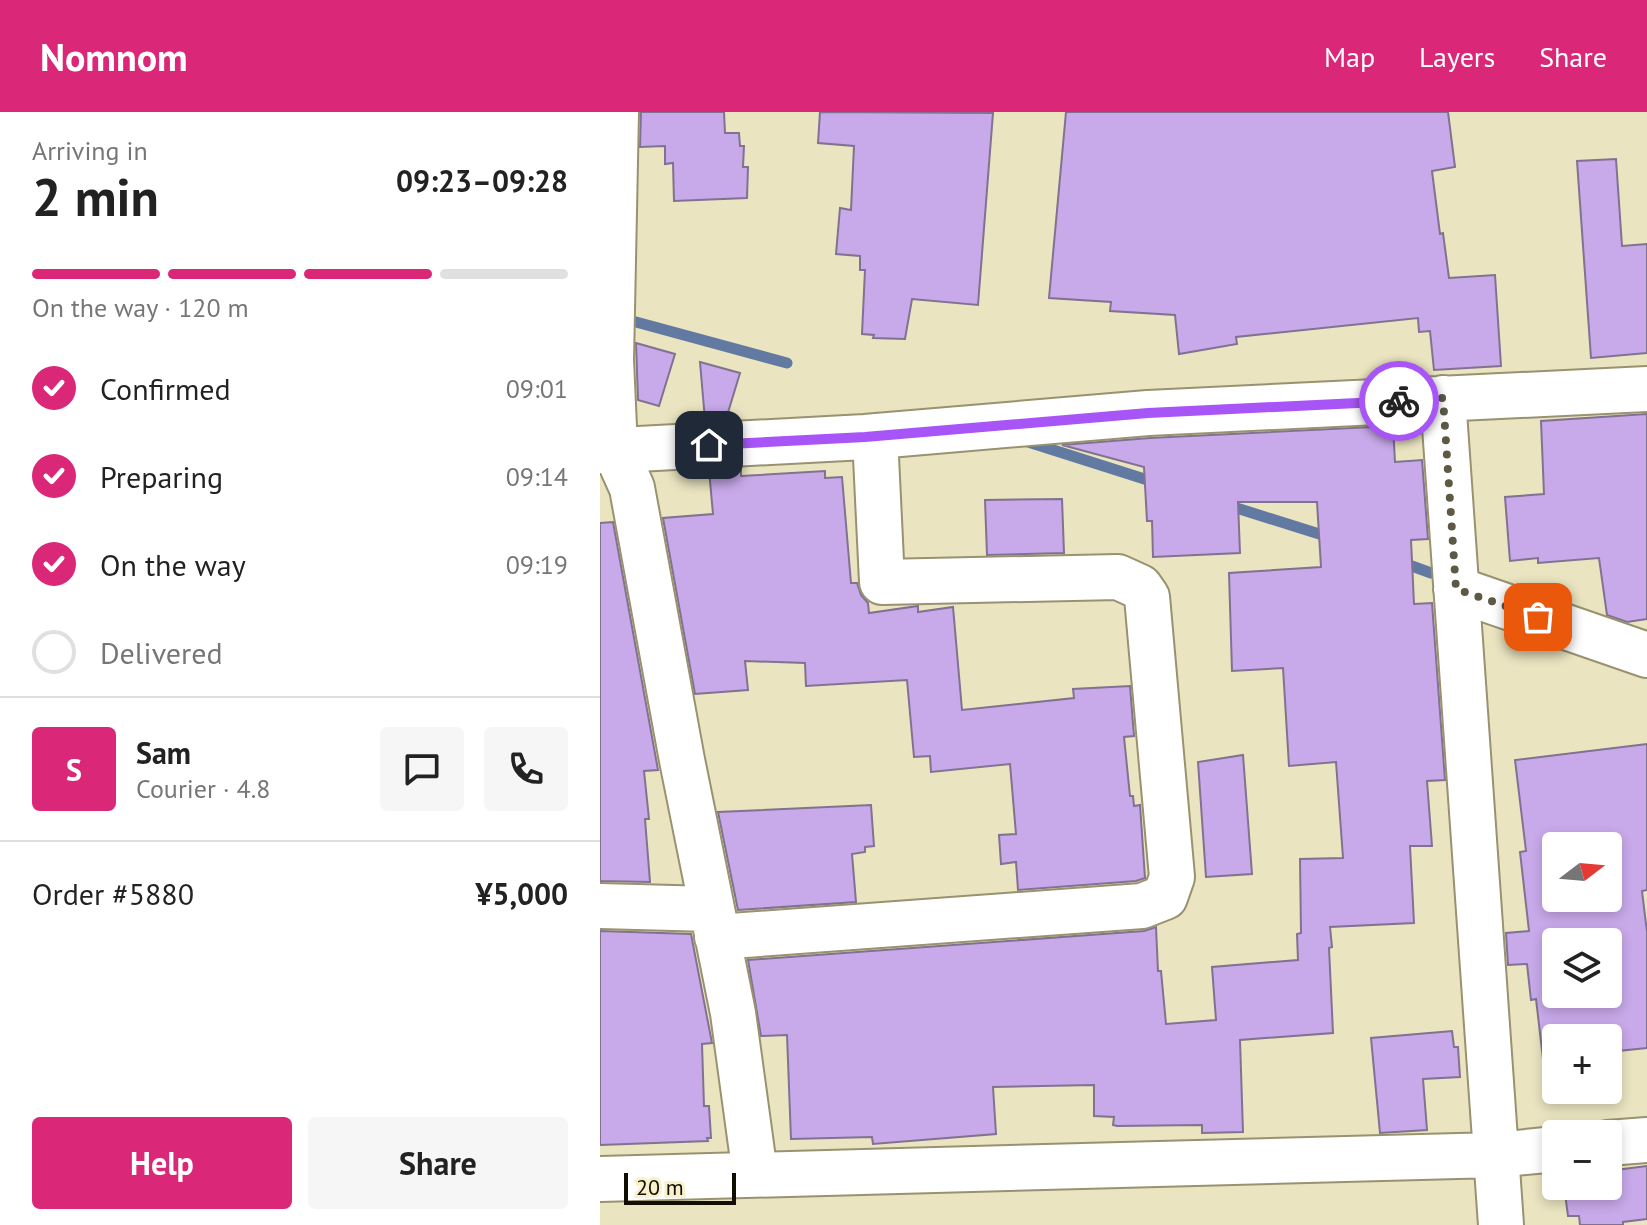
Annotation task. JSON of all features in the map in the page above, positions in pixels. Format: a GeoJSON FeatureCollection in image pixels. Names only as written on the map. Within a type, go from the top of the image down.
{"type":"FeatureCollection","features":[{"type":"Feature","properties":{"kind":"street"},"geometry":{"type":"LineString","coordinates":[[616,112],[606,317],[607,450],[632,488],[733,1013],[755,1174]]}},
{"type":"Feature","properties":{"kind":"street"},"geometry":{"type":"LineString","coordinates":[[607,450],[875,436],[1148,413],[1647,389]]}},
{"type":"Feature","properties":{"kind":"street"},"geometry":{"type":"LineString","coordinates":[[1443,398],[1501,1225]]}},
{"type":"Feature","properties":{"kind":"street"},"geometry":{"type":"LineString","coordinates":[[600,906],[714,923],[1142,906],[1165,897],[1172,877],[1147,597],[1140,587],[1118,577],[882,582],[875,436]]}},
{"type":"Feature","properties":{"kind":"street"},"geometry":{"type":"LineString","coordinates":[[1456,589],[1647,655]]}},
{"type":"Feature","properties":{"kind":"street"},"geometry":{"type":"LineString","coordinates":[[1622,1142],[1647,1140]]}},
{"type":"Feature","properties":{"kind":"street"},"geometry":{"type":"LineString","coordinates":[[600,1179],[1496,1155],[1542,1150]]}},
{"type":"Feature","properties":{"kind":"building"},"geometry":{"type":"Polygon","coordinates":[[[641,112],[724,112],[725,133],[739,133],[740,146],[744,146],[743,167],[748,167],[747,198],[674,201],[673,163],[665,164],[665,146],[640,147],[641,112]]]}},
{"type":"Feature","properties":{"kind":"building"},"geometry":{"type":"Polygon","coordinates":[[[820,112],[993,113],[978,305],[912,299],[905,339],[873,338],[874,335],[862,334],[865,270],[860,270],[860,256],[836,254],[840,208],[851,210],[854,146],[818,143],[820,112]]]}},
{"type":"Feature","properties":{"kind":"building"},"geometry":{"type":"Polygon","coordinates":[[[1066,112],[1448,112],[1455,167],[1432,171],[1449,278],[1495,275],[1501,366],[1434,370],[1430,331],[1419,332],[1418,318],[1236,337],[1237,344],[1179,354],[1175,315],[1110,311],[1111,302],[1049,298],[1066,112]]]}},
{"type":"Feature","properties":{"kind":"building"},"geometry":{"type":"Polygon","coordinates":[[[1616,159],[1622,246],[1647,244],[1647,353],[1591,358],[1577,161],[1616,159]]]}},
{"type":"Feature","properties":{"kind":"building"},"geometry":{"type":"Polygon","coordinates":[[[636,343],[675,354],[659,406],[638,400],[636,343]]]}},
{"type":"Feature","properties":{"kind":"building"},"geometry":{"type":"Polygon","coordinates":[[[700,362],[740,373],[726,419],[705,420],[700,362]]]}},
{"type":"Feature","properties":{"kind":"building"},"geometry":{"type":"Polygon","coordinates":[[[1647,414],[1647,619],[1627,622],[1607,615],[1599,558],[1538,563],[1538,558],[1510,561],[1505,497],[1544,494],[1541,421],[1647,414]]]}},
{"type":"Feature","properties":{"kind":"building"},"geometry":{"type":"Polygon","coordinates":[[[1393,426],[1395,462],[1422,460],[1428,539],[1411,540],[1414,604],[1432,603],[1445,780],[1427,781],[1432,846],[1410,846],[1414,923],[1330,927],[1333,1033],[1240,1040],[1243,1132],[1202,1133],[1202,1125],[1113,1125],[1114,1117],[1094,1116],[1094,1085],[993,1087],[996,1134],[873,1144],[872,1137],[791,1139],[787,1035],[761,1036],[748,960],[1144,931],[1156,927],[1158,971],[1161,971],[1166,1024],[1216,1020],[1212,967],[1298,960],[1297,934],[1301,933],[1300,859],[1343,858],[1336,762],[1289,766],[1283,668],[1232,671],[1229,573],[1321,567],[1317,502],[1238,502],[1240,553],[1153,557],[1152,521],[1147,521],[1144,467],[1062,445],[1393,426]]]}},
{"type":"Feature","properties":{"kind":"building"},"geometry":{"type":"Polygon","coordinates":[[[741,469],[741,476],[825,471],[825,478],[842,477],[851,583],[857,583],[868,603],[869,613],[918,606],[918,612],[953,607],[962,710],[1074,698],[1073,689],[1130,686],[1134,736],[1124,737],[1130,796],[1133,796],[1134,806],[1140,805],[1145,878],[1018,890],[1016,862],[1001,864],[999,835],[1016,834],[1010,764],[931,772],[930,756],[914,757],[907,680],[806,686],[805,663],[745,661],[748,690],[695,694],[663,518],[713,514],[709,470],[741,469]]]}},
{"type":"Feature","properties":{"kind":"building"},"geometry":{"type":"Polygon","coordinates":[[[1062,499],[1064,553],[987,555],[985,500],[1062,499]]]}},
{"type":"Feature","properties":{"kind":"building"},"geometry":{"type":"Polygon","coordinates":[[[613,522],[658,770],[644,771],[649,819],[645,819],[650,882],[600,881],[600,523],[613,522]]]}},
{"type":"Feature","properties":{"kind":"building"},"geometry":{"type":"Polygon","coordinates":[[[1647,744],[1647,890],[1642,891],[1647,932],[1647,1048],[1622,1051],[1622,1024],[1542,1024],[1542,1050],[1536,999],[1531,1000],[1527,964],[1508,965],[1506,933],[1529,931],[1520,852],[1526,851],[1515,760],[1647,744]]]}},
{"type":"Feature","properties":{"kind":"building"},"geometry":{"type":"Polygon","coordinates":[[[1243,755],[1252,874],[1206,877],[1198,762],[1243,755]]]}},
{"type":"Feature","properties":{"kind":"building"},"geometry":{"type":"Polygon","coordinates":[[[871,805],[874,846],[865,847],[865,852],[852,854],[856,902],[738,910],[718,812],[871,805]]]}},
{"type":"Feature","properties":{"kind":"building"},"geometry":{"type":"Polygon","coordinates":[[[600,931],[691,934],[712,1043],[702,1044],[704,1106],[709,1106],[711,1138],[707,1138],[708,1141],[600,1145],[600,931]]]}},
{"type":"Feature","properties":{"kind":"building"},"geometry":{"type":"Polygon","coordinates":[[[1452,1031],[1454,1047],[1458,1047],[1460,1077],[1423,1079],[1427,1130],[1380,1133],[1371,1038],[1452,1031]]]}},
{"type":"Feature","properties":{"kind":"building"},"geometry":{"type":"Polygon","coordinates":[[[1647,1166],[1647,1219],[1623,1222],[1623,1225],[1580,1225],[1579,1216],[1568,1216],[1566,1200],[1622,1200],[1622,1169],[1647,1166]]]}},
{"type":"Feature","properties":{"kind":"waterway"},"geometry":{"type":"LineString","coordinates":[[636,322],[787,363]]}},
{"type":"Feature","properties":{"kind":"waterway"},"geometry":{"type":"LineString","coordinates":[[1025,441],[1157,483]]}},
{"type":"Feature","properties":{"kind":"waterway"},"geometry":{"type":"LineString","coordinates":[[1227,505],[1332,538]]}},
{"type":"Feature","properties":{"kind":"waterway"},"geometry":{"type":"LineString","coordinates":[[1398,561],[1431,573]]}},
{"type":"Feature","properties":{"kind":"way so far"},"geometry":{"type":"LineString","coordinates":[[1399,401],[1443,398],[1456,589],[1538,617]]}},
{"type":"Feature","properties":{"kind":"route"},"geometry":{"type":"LineString","coordinates":[[709,445],[865,437],[1148,413],[1399,401]]}}]}
